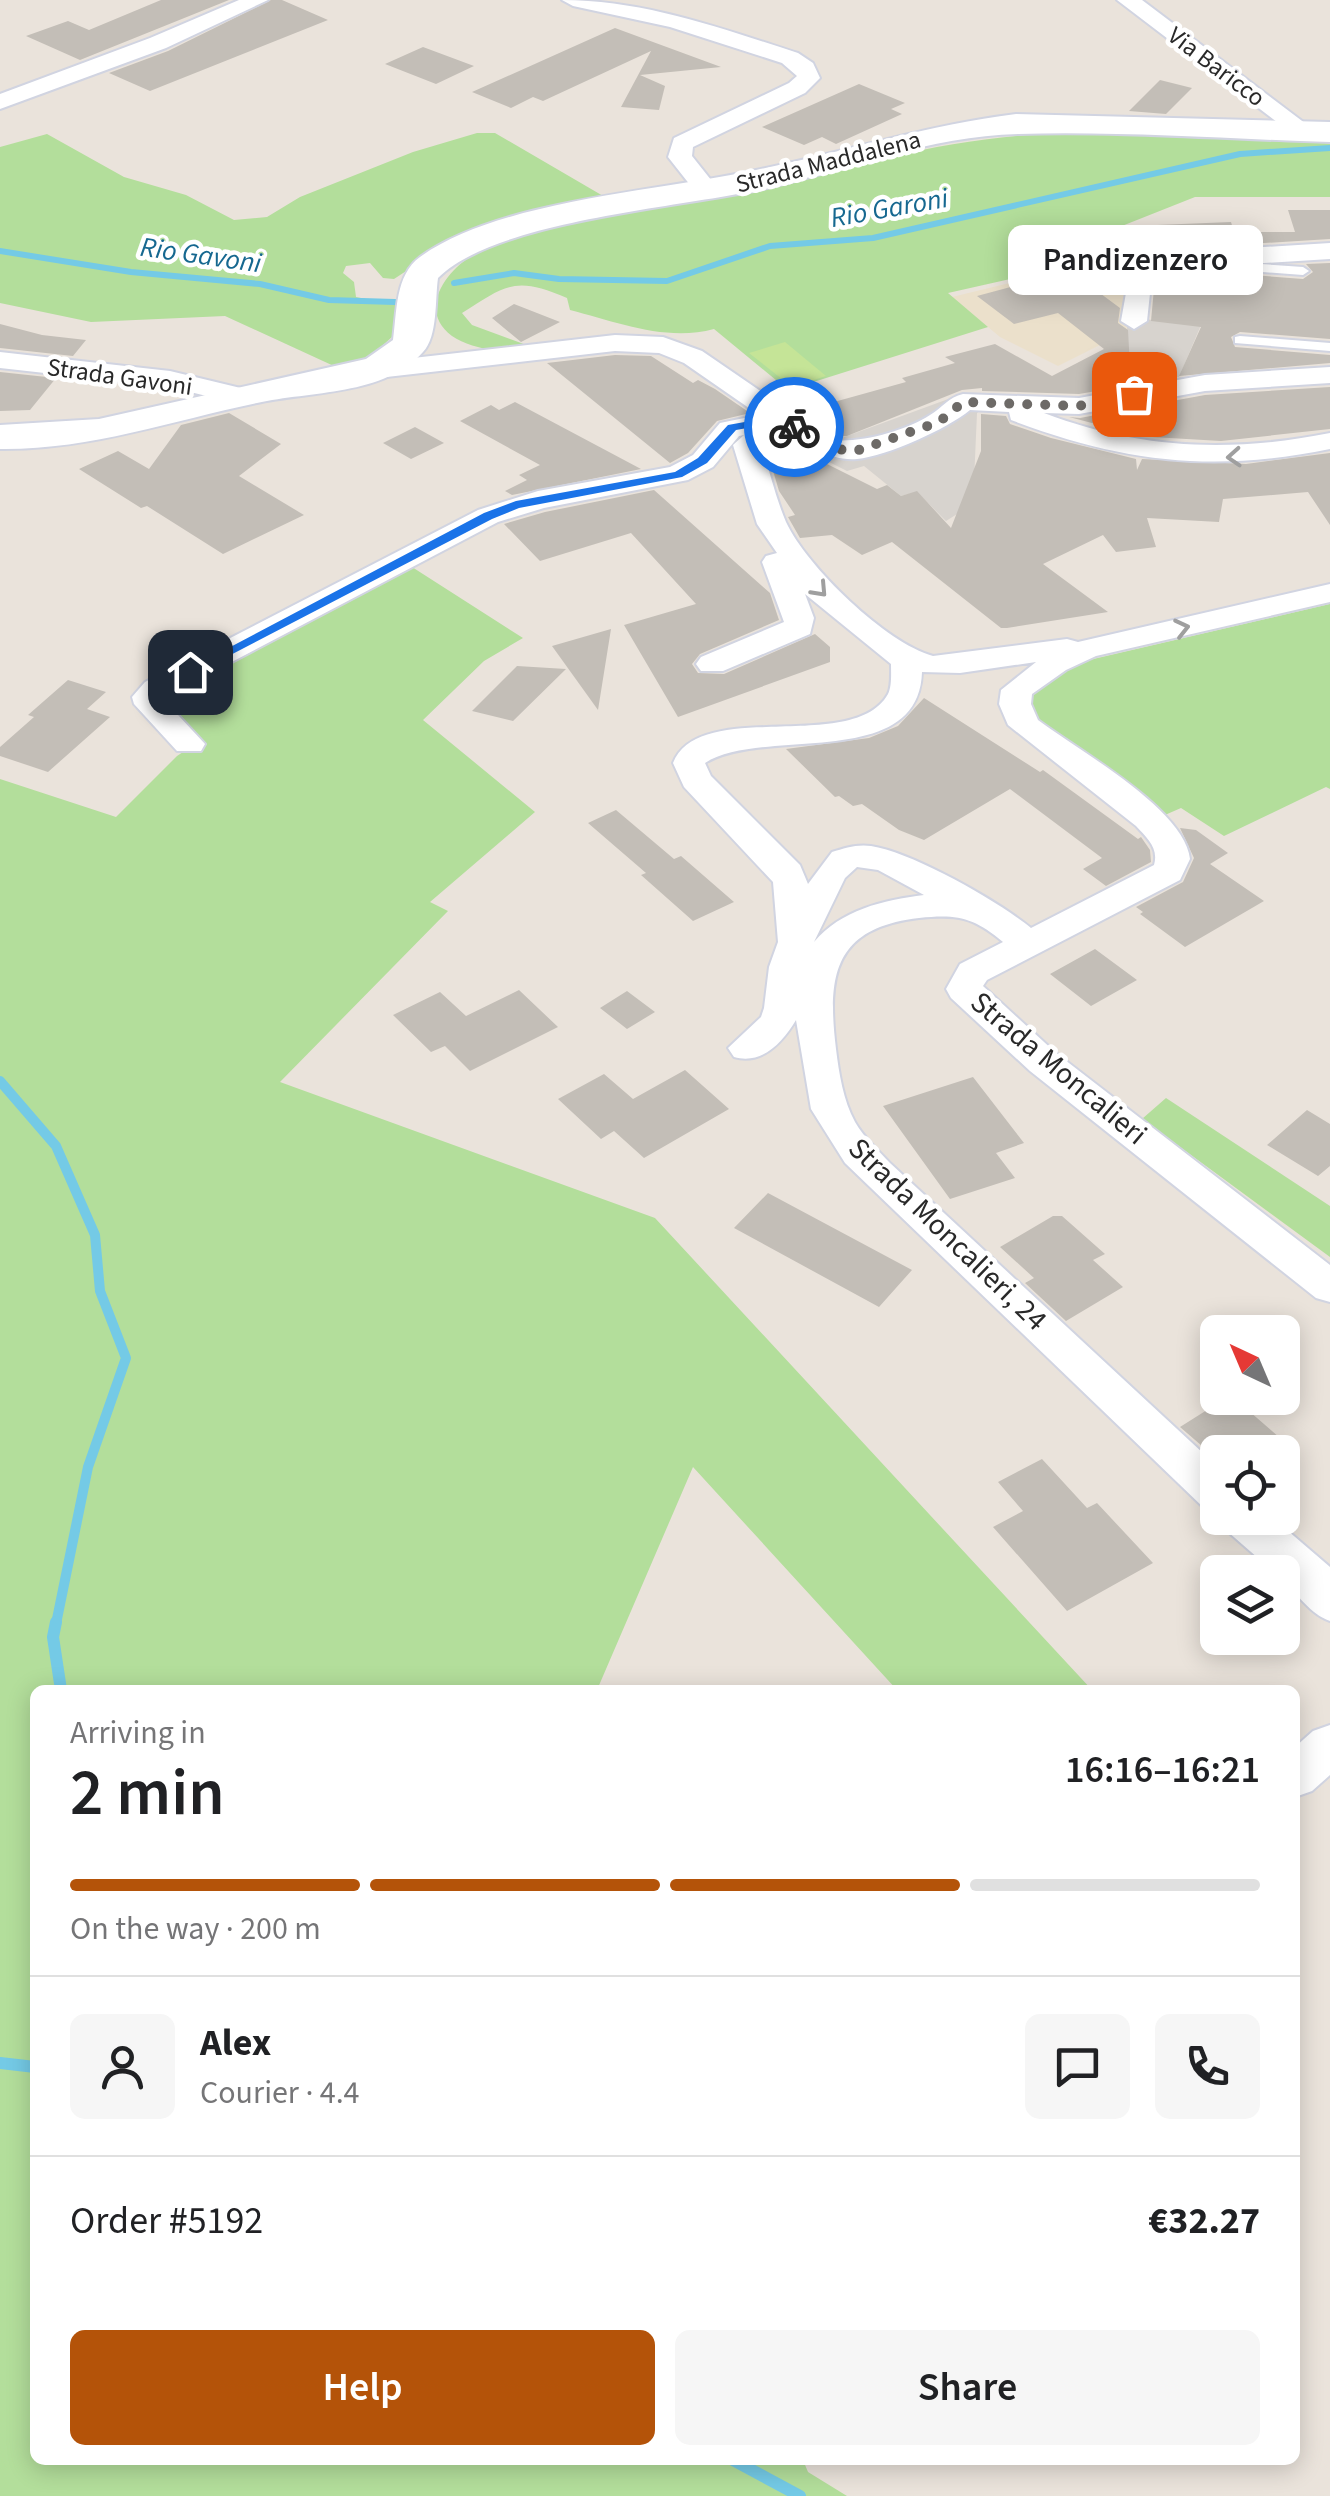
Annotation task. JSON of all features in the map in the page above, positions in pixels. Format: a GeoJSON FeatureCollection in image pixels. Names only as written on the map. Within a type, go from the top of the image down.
{"type":"FeatureCollection","features":[{"type":"Feature","properties":{"kind":"street"},"geometry":{"type":"LineString","coordinates":[[0,102],[158,43],[257,0]]}},
{"type":"Feature","properties":{"kind":"street"},"geometry":{"type":"LineString","coordinates":[[574,0],[676,21],[790,58],[806,68],[808,78],[797,88],[682,143],[680,157],[707,190]]}},
{"type":"Feature","properties":{"kind":"street","name":"Via Baricco"},"geometry":{"type":"LineString","coordinates":[[1128,0],[1318,133]]}},
{"type":"Feature","properties":{"kind":"street","name":"Strada Maddalena"},"geometry":{"type":"LineString","coordinates":[[405,350],[414,337],[422,276],[430,266],[472,240],[525,222],[707,190],[948,132],[1016,124],[1318,133]]}},
{"type":"Feature","properties":{"kind":"street"},"geometry":{"type":"LineString","coordinates":[[1134,321],[1140,270],[1181,262],[1330,252]]}},
{"type":"Feature","properties":{"kind":"street"},"geometry":{"type":"LineString","coordinates":[[0,437],[56,437],[126,426],[239,396],[369,371],[614,343],[663,345],[693,356],[834,451],[856,451],[939,422],[955,405],[979,400],[1079,406],[1205,383]]}},
{"type":"Feature","properties":{"kind":"street"},"geometry":{"type":"LineString","coordinates":[[369,371],[405,350],[496,356]]}},
{"type":"Feature","properties":{"kind":"street","name":"Strada Gavoni"},"geometry":{"type":"LineString","coordinates":[[0,360],[170,379],[239,396]]}},
{"type":"Feature","properties":{"kind":"street"},"geometry":{"type":"LineString","coordinates":[[1131,384],[1330,376]]}},
{"type":"Feature","properties":{"kind":"street"},"geometry":{"type":"LineString","coordinates":[[979,400],[1100,443],[1186,458],[1268,455],[1330,441]]}},
{"type":"Feature","properties":{"kind":"street"},"geometry":{"type":"LineString","coordinates":[[189,744],[150,704],[148,697],[156,689],[488,516],[516,505],[678,474],[702,461],[730,428],[783,419]]}},
{"type":"Feature","properties":{"kind":"street"},"geometry":{"type":"LineString","coordinates":[[712,664],[799,627],[800,613],[779,576],[772,524],[747,445],[769,433],[817,443]]}},
{"type":"Feature","properties":{"kind":"street"},"geometry":{"type":"LineString","coordinates":[[772,524],[816,588],[866,631],[907,658],[933,665],[960,664],[1059,648],[1086,648]]}},
{"type":"Feature","properties":{"kind":"street","name":"Strada Moncalieri"},"geometry":{"type":"LineString","coordinates":[[1330,593],[1086,648],[1017,690],[1015,704],[1024,725],[1157,828],[1174,853],[1173,861],[1168,872],[972,972],[964,989],[968,997],[1043,1062],[1330,1287]]}},
{"type":"Feature","properties":{"kind":"street"},"geometry":{"type":"LineString","coordinates":[[796,944],[789,926],[792,892],[788,873],[696,780],[689,763],[691,757],[712,745],[834,733],[871,721],[902,700],[908,678],[907,658]]}},
{"type":"Feature","properties":{"kind":"street"},"geometry":{"type":"LineString","coordinates":[[747,1048],[773,1028],[780,1015],[786,967],[828,873],[844,859],[858,855],[890,862],[972,906],[1028,944]]}},
{"type":"Feature","properties":{"kind":"street","name":"Strada Moncalieri, 24"},"geometry":{"type":"LineString","coordinates":[[972,906],[936,905],[871,918],[851,928],[826,951],[815,977],[814,1019],[821,1077],[834,1119],[876,1173],[982,1268],[1200,1477]]}},
{"type":"Feature","properties":{"kind":"street"},"geometry":{"type":"LineString","coordinates":[[1263,1535],[1320,1585],[1330,1602]]}},
{"type":"Feature","properties":{"kind":"street"},"geometry":{"type":"LineString","coordinates":[[1300,1772],[1330,1746]]}},
{"type":"Feature","properties":{"kind":"lane"},"geometry":{"type":"LineString","coordinates":[[1181,262],[1303,272]]}},
{"type":"Feature","properties":{"kind":"lane"},"geometry":{"type":"LineString","coordinates":[[1240,340],[1330,347]]}},
{"type":"Feature","properties":{"kind":"shaded area"},"geometry":{"type":"Polygon","coordinates":[[[1064,270],[1092,271],[1128,296],[1126,340],[1112,339],[1058,366],[1000,337],[952,297],[1064,270]]]}},
{"type":"Feature","properties":{"kind":"shaded area"},"geometry":{"type":"Polygon","coordinates":[[[1143,319],[1201,325],[1179,377],[1130,381],[1127,327],[1143,319]]]}},
{"type":"Feature","properties":{"kind":"shaded area"},"geometry":{"type":"Polygon","coordinates":[[[962,394],[985,406],[977,413],[973,504],[946,521],[917,492],[901,496],[864,466],[847,471],[813,454],[839,439],[962,394]]]}},
{"type":"Feature","properties":{"kind":"green space"},"geometry":{"type":"Polygon","coordinates":[[[477,133],[495,133],[610,200],[498,222],[464,233],[394,279],[383,278],[370,263],[346,266],[343,273],[354,282],[356,297],[400,306],[393,336],[369,358],[336,367],[225,316],[91,322],[0,303],[0,147],[47,134],[124,177],[186,195],[234,220],[267,217],[300,197],[413,152],[477,133]]]}},
{"type":"Feature","properties":{"kind":"green space"},"geometry":{"type":"Polygon","coordinates":[[[1069,133],[1330,142],[1330,197],[1195,197],[1079,243],[1086,262],[948,293],[988,327],[788,390],[714,329],[678,333],[624,325],[570,310],[567,298],[535,287],[512,286],[462,313],[472,325],[532,347],[483,349],[452,336],[436,312],[442,286],[460,264],[484,249],[539,230],[712,198],[933,148],[1023,135],[1069,133]]]}},
{"type":"Feature","properties":{"kind":"green space"},"geometry":{"type":"Polygon","coordinates":[[[785,342],[826,376],[792,387],[749,353],[785,342]]]}},
{"type":"Feature","properties":{"kind":"green space"},"geometry":{"type":"Polygon","coordinates":[[[412,567],[523,638],[484,661],[423,720],[535,812],[430,902],[448,911],[280,1082],[655,1218],[1087,1685],[892,1685],[693,1467],[599,1685],[30,1685],[30,2465],[805,2465],[808,2472],[847,2496],[0,2496],[0,779],[116,817],[177,756],[201,740],[165,697],[412,567]]]}},
{"type":"Feature","properties":{"kind":"green space"},"geometry":{"type":"Polygon","coordinates":[[[1330,604],[1330,789],[1326,787],[1224,836],[1181,808],[1158,818],[1033,723],[1029,690],[1072,664],[1330,604]]]}},
{"type":"Feature","properties":{"kind":"green space"},"geometry":{"type":"Polygon","coordinates":[[[1166,1098],[1330,1206],[1330,1257],[1142,1119],[1166,1098]]]}},
{"type":"Feature","properties":{"kind":"building"},"geometry":{"type":"Polygon","coordinates":[[[161,0],[229,0],[80,60],[26,36],[68,21],[89,30],[161,0]]]}},
{"type":"Feature","properties":{"kind":"building"},"geometry":{"type":"Polygon","coordinates":[[[271,0],[282,0],[328,20],[150,91],[109,73],[168,51],[271,0]]]}},
{"type":"Feature","properties":{"kind":"building"},"geometry":{"type":"Polygon","coordinates":[[[615,28],[721,67],[640,75],[665,86],[659,110],[621,107],[651,51],[543,101],[533,97],[511,108],[472,92],[615,28]]]}},
{"type":"Feature","properties":{"kind":"building"},"geometry":{"type":"Polygon","coordinates":[[[423,47],[474,66],[436,84],[385,64],[423,47]]]}},
{"type":"Feature","properties":{"kind":"building"},"geometry":{"type":"Polygon","coordinates":[[[1160,80],[1192,88],[1166,114],[1129,111],[1160,80]]]}},
{"type":"Feature","properties":{"kind":"building"},"geometry":{"type":"Polygon","coordinates":[[[859,84],[905,103],[891,109],[902,114],[836,144],[822,137],[804,145],[762,127],[859,84]]]}},
{"type":"Feature","properties":{"kind":"building"},"geometry":{"type":"Polygon","coordinates":[[[1288,210],[1330,210],[1330,239],[1198,247],[1130,261],[1125,277],[1110,246],[1136,245],[1127,229],[1157,225],[1231,222],[1234,232],[1295,232],[1288,210]]]}},
{"type":"Feature","properties":{"kind":"building"},"geometry":{"type":"Polygon","coordinates":[[[1330,263],[1330,339],[1240,332],[1231,337],[1235,347],[1330,355],[1330,363],[1179,376],[1201,327],[1151,321],[1155,278],[1199,271],[1303,279],[1313,272],[1306,264],[1330,263]]]}},
{"type":"Feature","properties":{"kind":"building"},"geometry":{"type":"Polygon","coordinates":[[[1070,271],[1120,308],[1118,323],[1128,330],[1131,385],[1079,394],[962,390],[847,436],[833,436],[798,412],[906,382],[902,378],[955,363],[945,357],[995,344],[1052,376],[1104,349],[1058,313],[1014,324],[977,296],[1070,271]]]}},
{"type":"Feature","properties":{"kind":"building"},"geometry":{"type":"Polygon","coordinates":[[[514,304],[560,322],[521,342],[492,318],[514,304]]]}},
{"type":"Feature","properties":{"kind":"building"},"geometry":{"type":"Polygon","coordinates":[[[0,324],[42,335],[86,340],[73,356],[0,348],[0,324]]]}},
{"type":"Feature","properties":{"kind":"building"},"geometry":{"type":"Polygon","coordinates":[[[615,355],[651,356],[693,383],[698,380],[715,389],[750,413],[717,421],[688,453],[670,463],[547,363],[615,355]]]}},
{"type":"Feature","properties":{"kind":"building"},"geometry":{"type":"Polygon","coordinates":[[[0,372],[56,378],[30,410],[0,411],[0,372]]]}},
{"type":"Feature","properties":{"kind":"building"},"geometry":{"type":"Polygon","coordinates":[[[1330,387],[1330,429],[1221,441],[1152,437],[1167,402],[1205,395],[1330,387]]]}},
{"type":"Feature","properties":{"kind":"building"},"geometry":{"type":"Polygon","coordinates":[[[515,402],[641,469],[512,495],[505,491],[527,480],[519,475],[540,465],[460,421],[491,405],[499,410],[515,402]]]}},
{"type":"Feature","properties":{"kind":"building"},"geometry":{"type":"Polygon","coordinates":[[[1133,408],[1134,434],[1069,417],[1080,418],[1133,408]]]}},
{"type":"Feature","properties":{"kind":"building"},"geometry":{"type":"Polygon","coordinates":[[[229,413],[281,444],[239,476],[304,515],[223,554],[79,469],[118,451],[149,469],[181,425],[229,413]]]}},
{"type":"Feature","properties":{"kind":"building"},"geometry":{"type":"Polygon","coordinates":[[[981,414],[1006,416],[1010,424],[1051,438],[1136,459],[1137,470],[1142,459],[1246,464],[1330,453],[1330,525],[1308,492],[1223,499],[1219,522],[1147,518],[1156,547],[1116,552],[1103,535],[1043,564],[1108,612],[1007,628],[1001,628],[892,542],[862,555],[832,535],[800,538],[788,517],[795,515],[779,491],[767,450],[795,448],[877,489],[887,485],[901,496],[917,491],[951,528],[981,451],[981,414]]]}},
{"type":"Feature","properties":{"kind":"building"},"geometry":{"type":"Polygon","coordinates":[[[415,427],[444,443],[411,459],[383,443],[415,427]]]}},
{"type":"Feature","properties":{"kind":"building"},"geometry":{"type":"Polygon","coordinates":[[[654,490],[770,593],[779,620],[700,654],[692,664],[698,673],[724,674],[815,634],[830,647],[830,662],[678,717],[624,625],[696,604],[631,533],[540,561],[504,524],[654,490]]]}},
{"type":"Feature","properties":{"kind":"building"},"geometry":{"type":"Polygon","coordinates":[[[611,629],[598,710],[552,646],[611,629]]]}},
{"type":"Feature","properties":{"kind":"building"},"geometry":{"type":"Polygon","coordinates":[[[517,666],[566,669],[513,721],[472,711],[517,666]]]}},
{"type":"Feature","properties":{"kind":"building"},"geometry":{"type":"Polygon","coordinates":[[[68,680],[106,692],[87,709],[110,717],[48,772],[0,756],[0,747],[34,717],[28,715],[68,680]]]}},
{"type":"Feature","properties":{"kind":"building"},"geometry":{"type":"Polygon","coordinates":[[[924,698],[1040,772],[1043,770],[1138,839],[1141,837],[1150,850],[1151,862],[1106,886],[1083,869],[1102,858],[1010,789],[924,840],[899,830],[862,804],[853,806],[835,797],[786,749],[869,738],[898,726],[924,698]]]}},
{"type":"Feature","properties":{"kind":"building"},"geometry":{"type":"Polygon","coordinates":[[[616,810],[674,859],[681,856],[734,902],[693,921],[641,875],[646,873],[588,823],[616,810]]]}},
{"type":"Feature","properties":{"kind":"building"},"geometry":{"type":"Polygon","coordinates":[[[1180,828],[1196,830],[1228,853],[1210,864],[1264,901],[1185,947],[1136,907],[1183,882],[1194,858],[1180,828]]]}},
{"type":"Feature","properties":{"kind":"building"},"geometry":{"type":"Polygon","coordinates":[[[1095,949],[1137,980],[1091,1006],[1050,974],[1095,949]]]}},
{"type":"Feature","properties":{"kind":"building"},"geometry":{"type":"Polygon","coordinates":[[[519,990],[558,1027],[470,1071],[445,1046],[431,1052],[393,1015],[440,992],[466,1016],[519,990]]]}},
{"type":"Feature","properties":{"kind":"building"},"geometry":{"type":"Polygon","coordinates":[[[627,991],[655,1012],[627,1029],[600,1008],[627,991]]]}},
{"type":"Feature","properties":{"kind":"building"},"geometry":{"type":"Polygon","coordinates":[[[685,1070],[729,1109],[644,1158],[614,1131],[601,1139],[558,1099],[604,1074],[633,1099],[685,1070]]]}},
{"type":"Feature","properties":{"kind":"building"},"geometry":{"type":"Polygon","coordinates":[[[973,1077],[1024,1143],[996,1153],[1015,1178],[950,1199],[883,1106],[973,1077]]]}},
{"type":"Feature","properties":{"kind":"building"},"geometry":{"type":"Polygon","coordinates":[[[1307,1110],[1330,1124],[1330,1166],[1318,1176],[1267,1145],[1307,1110]]]}},
{"type":"Feature","properties":{"kind":"building"},"geometry":{"type":"Polygon","coordinates":[[[768,1193],[912,1270],[879,1307],[734,1228],[768,1193]]]}},
{"type":"Feature","properties":{"kind":"building"},"geometry":{"type":"Polygon","coordinates":[[[1053,1216],[1062,1216],[1105,1254],[1093,1260],[1123,1287],[1066,1321],[1025,1283],[1034,1278],[1000,1247],[1053,1216]]]}},
{"type":"Feature","properties":{"kind":"building"},"geometry":{"type":"Polygon","coordinates":[[[1200,1414],[1254,1415],[1276,1435],[1200,1435],[1200,1444],[1180,1427],[1200,1414]]]}},
{"type":"Feature","properties":{"kind":"building"},"geometry":{"type":"Polygon","coordinates":[[[1042,1459],[1087,1508],[1097,1503],[1153,1563],[1067,1611],[993,1527],[1023,1511],[998,1482],[1042,1459]]]}},
{"type":"Feature","properties":{"kind":"waterway","name":"Rio Garoni"},"geometry":{"type":"LineString","coordinates":[[454,283],[514,273],[559,279],[667,281],[770,246],[873,238],[1240,154],[1330,148]]}},
{"type":"Feature","properties":{"kind":"waterway","name":"Rio Gavoni"},"geometry":{"type":"LineString","coordinates":[[0,251],[131,272],[260,284],[329,300],[395,302]]}},
{"type":"Feature","properties":{"kind":"waterway"},"geometry":{"type":"LineString","coordinates":[[0,1081],[56,1146],[95,1235],[100,1291],[126,1358],[88,1467],[56,1624]]}},
{"type":"Feature","properties":{"kind":"waterway"},"geometry":{"type":"LineString","coordinates":[[56,1622],[53,1637],[60,1685]]}},
{"type":"Feature","properties":{"kind":"waterway"},"geometry":{"type":"LineString","coordinates":[[0,2063],[30,2066]]}},
{"type":"Feature","properties":{"kind":"waterway"},"geometry":{"type":"LineString","coordinates":[[742,2465],[800,2496]]}},
{"type":"Feature","properties":{"kind":"way so far"},"geometry":{"type":"LineString","coordinates":[[794,427],[825,448],[856,451],[939,422],[963,402],[1079,406],[1134,394]]}},
{"type":"Feature","properties":{"kind":"place","name":"Pandizenzero"},"geometry":{"type":"Point","coordinates":[1134,394]}},
{"type":"Feature","properties":{"kind":"route"},"geometry":{"type":"LineString","coordinates":[[190,672],[488,516],[538,500],[678,474],[702,461],[732,428],[783,419],[794,427]]}}]}
